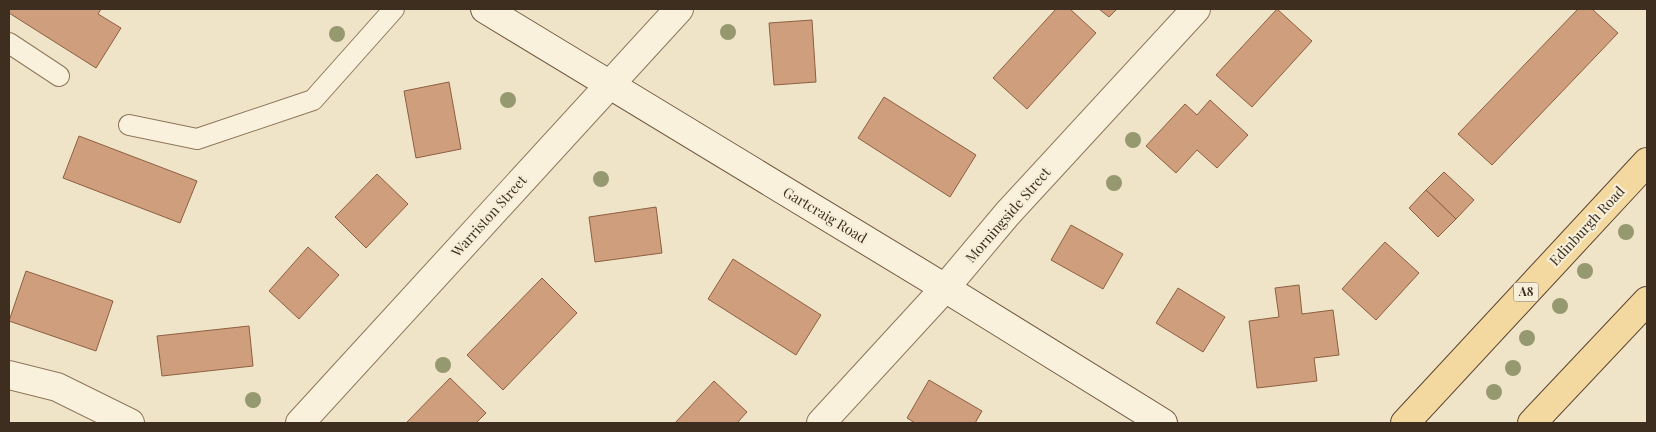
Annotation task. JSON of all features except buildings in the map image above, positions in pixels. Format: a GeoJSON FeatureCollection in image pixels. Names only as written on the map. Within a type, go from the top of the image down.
{"type":"FeatureCollection","features":[{"type":"Feature","properties":{"kind":"main road","name":"Edinburgh Road"},"geometry":{"type":"LineString","coordinates":[[1405,423],[1647,162]]}},
{"type":"Feature","properties":{"kind":"main road"},"geometry":{"type":"LineString","coordinates":[[1532,423],[1647,301]]}},
{"type":"Feature","properties":{"kind":"street","name":"Gartcraig Road"},"geometry":{"type":"LineString","coordinates":[[485,9],[610,83],[1163,423]]}},
{"type":"Feature","properties":{"kind":"street","name":"Warriston Street"},"geometry":{"type":"LineString","coordinates":[[300,423],[679,9]]}},
{"type":"Feature","properties":{"kind":"street","name":"Morningside Street"},"geometry":{"type":"LineString","coordinates":[[821,423],[945,288],[1008,213],[1196,9]]}},
{"type":"Feature","properties":{"kind":"street"},"geometry":{"type":"LineString","coordinates":[[9,375],[57,388],[130,423]]}},
{"type":"Feature","properties":{"kind":"lane"},"geometry":{"type":"LineString","coordinates":[[129,125],[197,139],[313,100],[394,9]]}},
{"type":"Feature","properties":{"kind":"lane"},"geometry":{"type":"LineString","coordinates":[[9,43],[59,76]]}}]}
